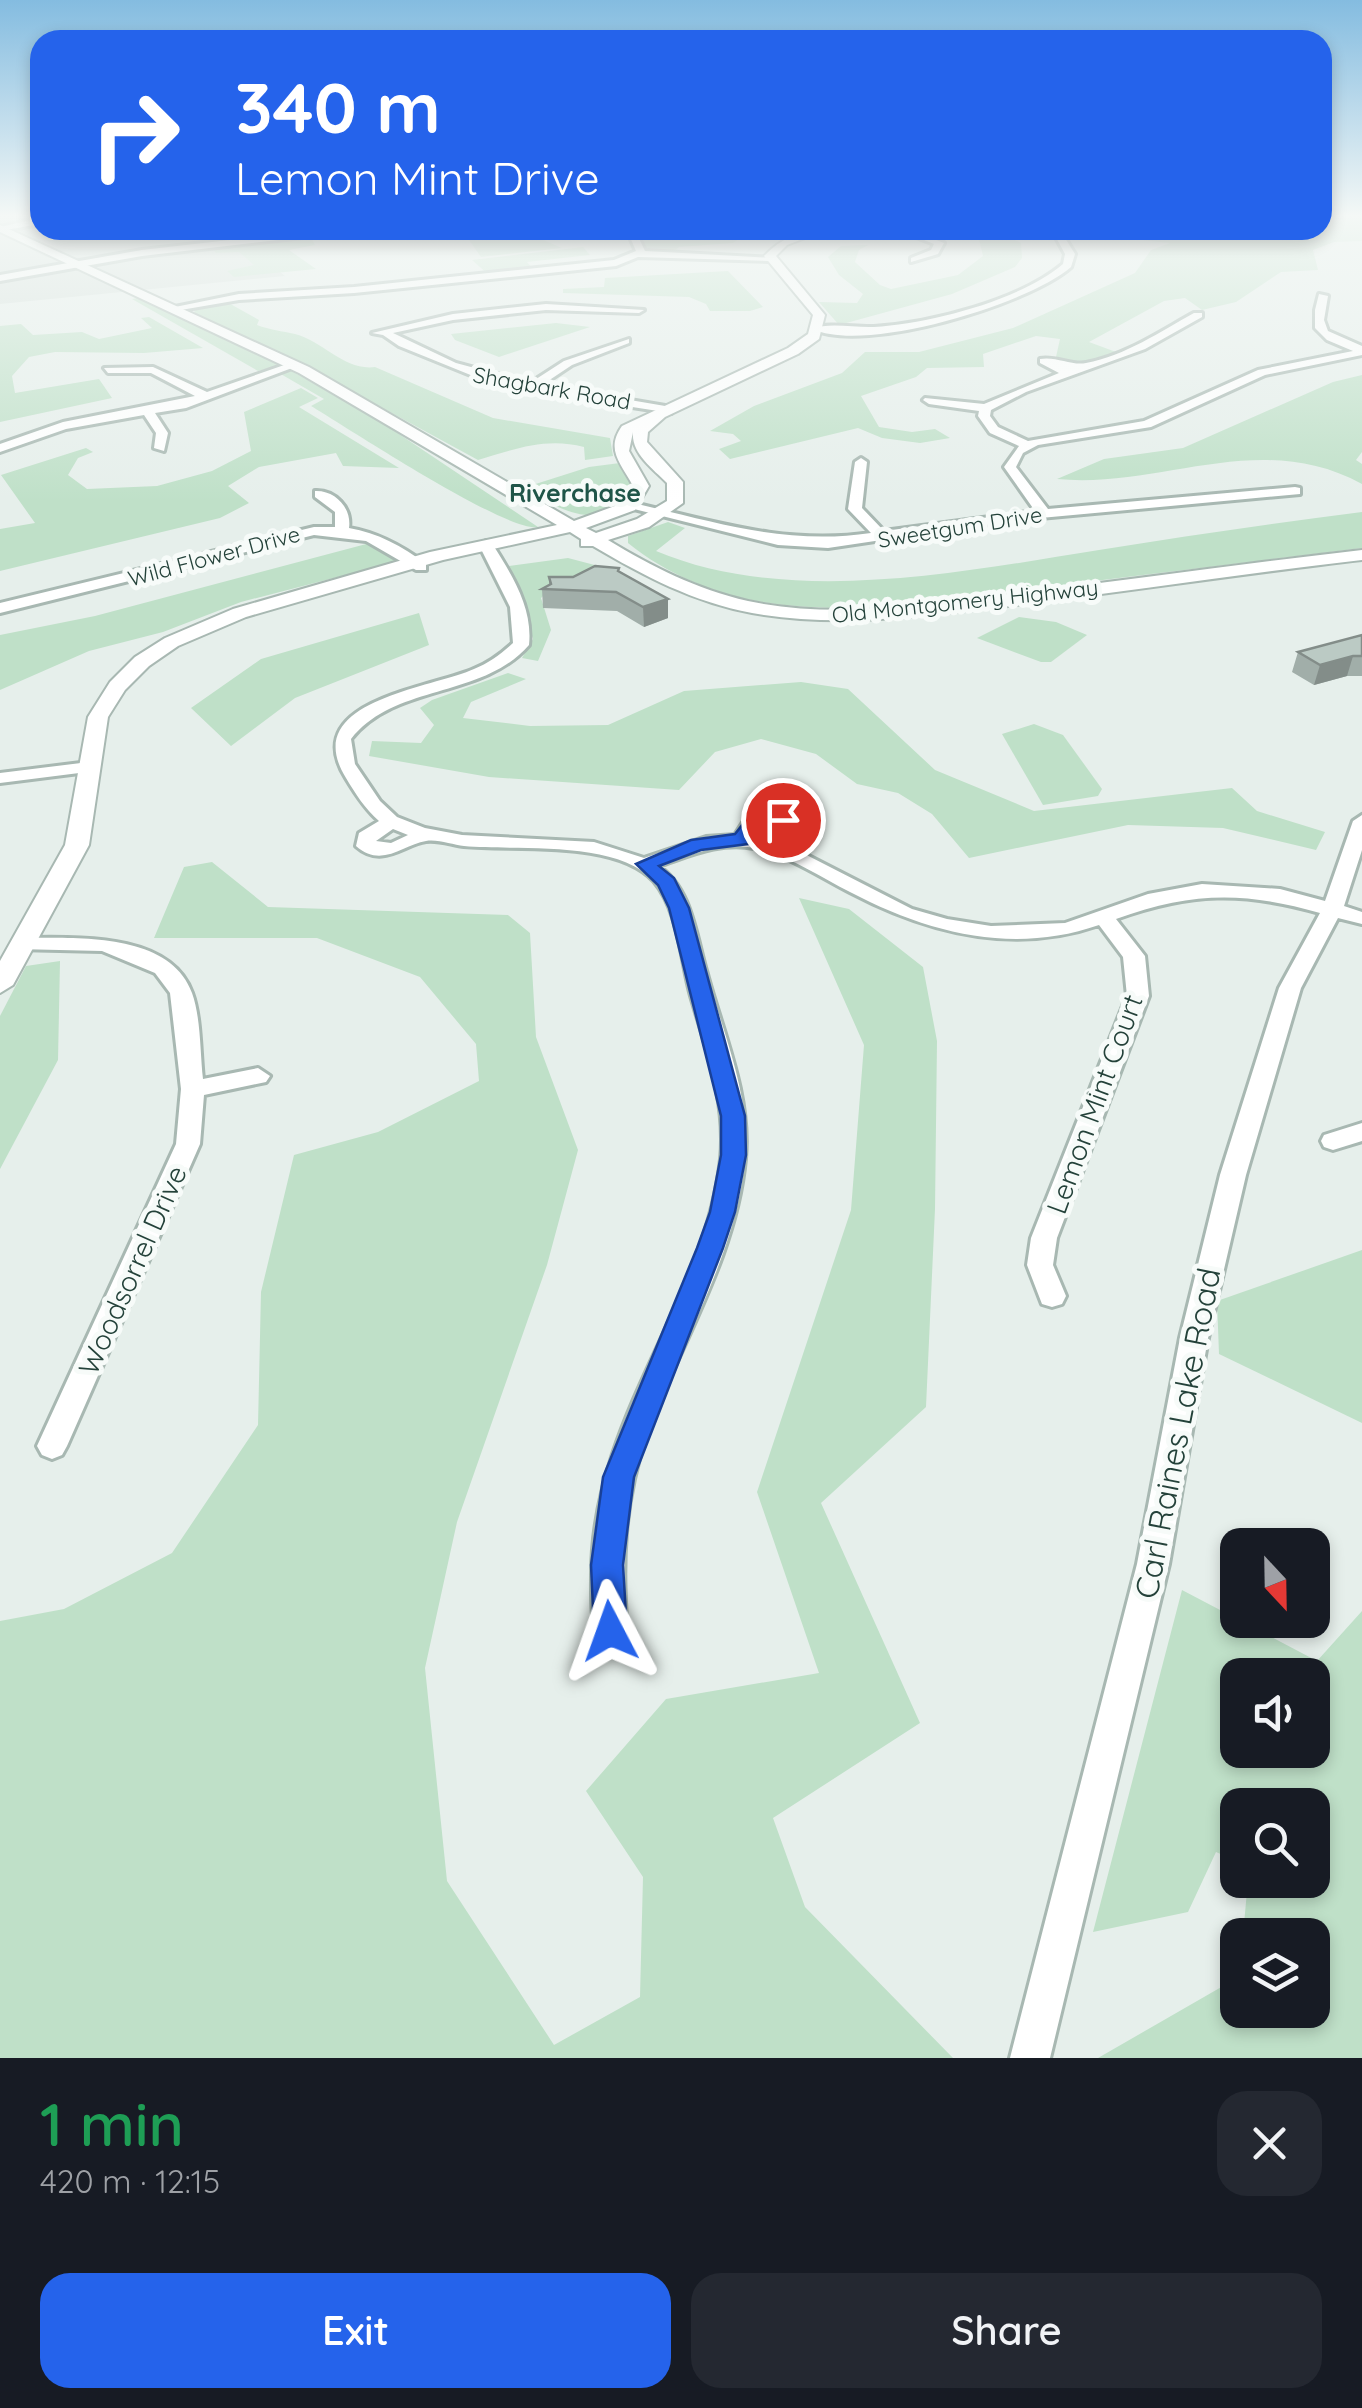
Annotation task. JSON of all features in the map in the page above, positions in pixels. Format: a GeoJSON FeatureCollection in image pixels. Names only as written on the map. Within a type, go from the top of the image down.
{"type":"FeatureCollection","features":[{"type":"Feature","properties":{"kind":"street","name":"Old Montgomery Highway"},"geometry":{"type":"LineString","coordinates":[[179,310],[294,365],[660,578],[710,598],[764,611],[823,616],[960,606],[1362,555]]}},
{"type":"Feature","properties":{"kind":"street"},"geometry":{"type":"LineString","coordinates":[[373,333],[387,334],[446,318],[517,310]]}},
{"type":"Feature","properties":{"kind":"street"},"geometry":{"type":"LineString","coordinates":[[490,552],[629,506],[641,486],[618,442],[633,425],[808,342],[818,329],[816,310]]}},
{"type":"Feature","properties":{"kind":"street"},"geometry":{"type":"LineString","coordinates":[[818,329],[904,329],[973,310]]}},
{"type":"Feature","properties":{"kind":"street"},"geometry":{"type":"LineString","coordinates":[[1319,310],[1316,322],[1326,336],[1362,351]]}},
{"type":"Feature","properties":{"kind":"street"},"geometry":{"type":"LineString","coordinates":[[929,400],[986,408],[1141,347],[1198,315]]}},
{"type":"Feature","properties":{"kind":"street","name":"Shagbark Road"},"geometry":{"type":"LineString","coordinates":[[387,334],[457,370],[529,388],[605,396],[667,410]]}},
{"type":"Feature","properties":{"kind":"street"},"geometry":{"type":"LineString","coordinates":[[529,388],[568,363],[625,341]]}},
{"type":"Feature","properties":{"kind":"street"},"geometry":{"type":"LineString","coordinates":[[1044,513],[1011,471],[1015,455],[1028,445],[1063,434],[1147,424],[1262,372],[1362,351]]}},
{"type":"Feature","properties":{"kind":"street"},"geometry":{"type":"LineString","coordinates":[[1069,373],[1044,362],[1056,360],[1084,368]]}},
{"type":"Feature","properties":{"kind":"street"},"geometry":{"type":"LineString","coordinates":[[0,448],[63,426],[208,396],[294,365]]}},
{"type":"Feature","properties":{"kind":"street"},"geometry":{"type":"LineString","coordinates":[[108,370],[153,370],[187,390],[208,396]]}},
{"type":"Feature","properties":{"kind":"street"},"geometry":{"type":"LineString","coordinates":[[986,408],[985,420],[990,426],[1028,445]]}},
{"type":"Feature","properties":{"kind":"street"},"geometry":{"type":"LineString","coordinates":[[0,985],[77,845],[93,734],[105,702],[151,656],[220,620],[348,583],[490,552],[594,540],[661,514],[675,503],[676,486],[646,454],[639,437],[648,423],[667,410]]}},
{"type":"Feature","properties":{"kind":"street"},"geometry":{"type":"LineString","coordinates":[[147,411],[162,433],[160,448]]}},
{"type":"Feature","properties":{"kind":"street"},"geometry":{"type":"LineString","coordinates":[[861,462],[856,509],[882,538]]}},
{"type":"Feature","properties":{"kind":"street","name":"Sweetgum Drive"},"geometry":{"type":"LineString","coordinates":[[629,506],[778,541],[828,544],[1044,513],[1295,491]]}},
{"type":"Feature","properties":{"kind":"street"},"geometry":{"type":"LineString","coordinates":[[320,494],[341,509],[341,530]]}},
{"type":"Feature","properties":{"kind":"street","name":"Wild Flower Drive"},"geometry":{"type":"LineString","coordinates":[[0,608],[140,576],[292,534],[341,530],[378,537],[418,565]]}},
{"type":"Feature","properties":{"kind":"street"},"geometry":{"type":"LineString","coordinates":[[490,552],[523,630],[522,645],[511,657],[473,677],[372,710],[351,725],[342,738],[343,759],[366,794],[392,822],[458,840],[603,850],[646,864],[667,882],[679,908],[733,1116],[733,1155],[722,1212],[618,1477],[607,1565],[610,1631]]}},
{"type":"Feature","properties":{"kind":"street"},"geometry":{"type":"LineString","coordinates":[[0,778],[89,767]]}},
{"type":"Feature","properties":{"kind":"street"},"geometry":{"type":"LineString","coordinates":[[392,822],[366,836],[366,846],[394,849],[425,834]]}},
{"type":"Feature","properties":{"kind":"street","name":"Carl Raines Lake Road"},"geometry":{"type":"LineString","coordinates":[[1030,2058],[1153,1564],[1194,1338],[1233,1174],[1290,988],[1333,908],[1362,822]]}},
{"type":"Feature","properties":{"kind":"street"},"geometry":{"type":"LineString","coordinates":[[646,864],[698,844],[741,840],[777,847],[886,905],[944,925],[991,932],[1045,932],[1105,919],[1155,898],[1202,890],[1252,891],[1362,918]]}},
{"type":"Feature","properties":{"kind":"street","name":"Lemon Mint Court"},"geometry":{"type":"LineString","coordinates":[[1052,1296],[1040,1265],[1044,1238],[1138,996],[1134,956],[1105,919]]}},
{"type":"Feature","properties":{"kind":"street","name":"Woodsorrel Drive"},"geometry":{"type":"LineString","coordinates":[[24,944],[102,946],[125,950],[163,968],[181,993],[193,1089],[188,1144],[52,1446]]}},
{"type":"Feature","properties":{"kind":"street"},"geometry":{"type":"LineString","coordinates":[[193,1089],[258,1076]]}},
{"type":"Feature","properties":{"kind":"street"},"geometry":{"type":"LineString","coordinates":[[1334,1141],[1362,1132]]}},
{"type":"Feature","properties":{"kind":"green space"},"geometry":{"type":"Polygon","coordinates":[[[151,310],[170,310],[282,365],[258,371],[151,310]]]}},
{"type":"Feature","properties":{"kind":"green space"},"geometry":{"type":"Polygon","coordinates":[[[194,310],[241,310],[259,320],[257,325],[306,338],[354,365],[375,367],[493,418],[610,438],[613,456],[585,460],[584,447],[557,443],[478,460],[309,368],[195,314],[194,310]]]}},
{"type":"Feature","properties":{"kind":"green space"},"geometry":{"type":"Polygon","coordinates":[[[826,310],[894,310],[839,325],[826,310]]]}},
{"type":"Feature","properties":{"kind":"green space"},"geometry":{"type":"Polygon","coordinates":[[[1053,310],[1147,310],[1089,342],[1116,352],[1082,364],[1056,357],[1060,339],[1036,336],[983,354],[984,367],[927,368],[916,377],[861,396],[879,427],[912,432],[935,429],[950,438],[920,443],[882,438],[858,428],[730,459],[719,449],[741,441],[733,434],[710,431],[754,406],[842,373],[865,352],[919,352],[1013,328],[1053,310]]]}},
{"type":"Feature","properties":{"kind":"green space"},"geometry":{"type":"Polygon","coordinates":[[[149,317],[203,348],[144,353],[55,352],[29,357],[12,376],[15,393],[99,379],[112,398],[0,422],[0,326],[21,324],[33,335],[82,332],[99,339],[152,328],[141,318],[149,317]]]}},
{"type":"Feature","properties":{"kind":"green space"},"geometry":{"type":"Polygon","coordinates":[[[556,323],[590,327],[499,357],[455,340],[451,334],[556,323]]]}},
{"type":"Feature","properties":{"kind":"green space"},"geometry":{"type":"Polygon","coordinates":[[[292,371],[390,428],[538,527],[495,514],[462,497],[311,406],[324,399],[279,373],[292,371]]]}},
{"type":"Feature","properties":{"kind":"green space"},"geometry":{"type":"Polygon","coordinates":[[[1362,375],[1362,452],[1356,460],[1362,464],[1362,484],[1324,468],[1248,460],[1096,480],[1057,479],[1104,459],[1183,448],[1333,382],[1362,375]]]}},
{"type":"Feature","properties":{"kind":"green space"},"geometry":{"type":"Polygon","coordinates":[[[301,388],[318,398],[299,407],[399,468],[343,466],[336,453],[259,467],[228,486],[249,503],[220,518],[0,571],[0,529],[35,523],[1,475],[86,448],[93,452],[78,458],[68,475],[87,489],[157,486],[212,471],[251,451],[244,412],[301,388]]]}},
{"type":"Feature","properties":{"kind":"green space"},"geometry":{"type":"Polygon","coordinates":[[[620,463],[634,485],[624,501],[597,515],[567,511],[523,488],[589,467],[620,463]]]}},
{"type":"Feature","properties":{"kind":"green space"},"geometry":{"type":"Polygon","coordinates":[[[1362,512],[1362,548],[854,608],[773,604],[728,594],[686,579],[628,543],[628,536],[668,522],[685,528],[656,551],[708,568],[762,578],[876,580],[1362,512]]]}},
{"type":"Feature","properties":{"kind":"green space"},"geometry":{"type":"Polygon","coordinates":[[[370,543],[399,561],[241,602],[163,632],[89,651],[0,690],[0,635],[95,616],[370,543]]]}},
{"type":"Feature","properties":{"kind":"green space"},"geometry":{"type":"Polygon","coordinates":[[[568,558],[606,568],[552,588],[541,598],[551,630],[538,661],[522,658],[533,639],[509,566],[568,558]]]}},
{"type":"Feature","properties":{"kind":"green space"},"geometry":{"type":"Polygon","coordinates":[[[419,613],[429,645],[295,698],[231,746],[191,708],[261,659],[419,613]]]}},
{"type":"Feature","properties":{"kind":"green space"},"geometry":{"type":"Polygon","coordinates":[[[1019,617],[1056,622],[1087,635],[1051,662],[1041,662],[977,638],[1019,617]]]}},
{"type":"Feature","properties":{"kind":"green space"},"geometry":{"type":"Polygon","coordinates":[[[508,673],[526,679],[471,702],[463,718],[530,726],[608,725],[684,691],[801,682],[848,689],[935,770],[1034,811],[1232,788],[1257,811],[1325,832],[1316,850],[1223,828],[1128,825],[969,858],[932,814],[898,793],[857,784],[816,754],[761,739],[715,752],[679,790],[489,777],[369,756],[372,741],[421,743],[434,725],[420,708],[432,700],[508,673]]]}},
{"type":"Feature","properties":{"kind":"green space"},"geometry":{"type":"Polygon","coordinates":[[[1034,724],[1063,735],[1102,789],[1098,796],[1043,805],[1002,734],[1034,724]]]}},
{"type":"Feature","properties":{"kind":"green space"},"geometry":{"type":"Polygon","coordinates":[[[212,862],[268,907],[508,915],[530,933],[536,1037],[578,1150],[547,1265],[457,1522],[425,1668],[447,1881],[554,2045],[640,1997],[643,1877],[586,1791],[666,1699],[819,1673],[757,1492],[851,1210],[864,1045],[799,898],[849,909],[923,967],[937,1041],[935,1209],[926,1407],[821,1503],[920,1723],[773,1818],[805,1907],[953,2058],[0,2058],[0,1621],[64,1609],[172,1553],[258,1425],[261,1292],[294,1155],[378,1132],[479,1081],[476,1044],[420,977],[317,938],[154,938],[184,867],[212,862]]]}},
{"type":"Feature","properties":{"kind":"green space"},"geometry":{"type":"Polygon","coordinates":[[[60,961],[58,1060],[0,1169],[0,1016],[26,966],[60,961]]]}},
{"type":"Feature","properties":{"kind":"green space"},"geometry":{"type":"Polygon","coordinates":[[[1362,1250],[1362,1423],[1219,1354],[1217,1301],[1362,1250]]]}},
{"type":"Feature","properties":{"kind":"green space"},"geometry":{"type":"Polygon","coordinates":[[[1182,1590],[1220,1610],[1220,1638],[1273,1638],[1311,1658],[1220,1658],[1220,1768],[1330,1768],[1330,1658],[1320,1658],[1362,1611],[1362,2058],[1098,2058],[1220,1988],[1220,2028],[1330,2028],[1330,1918],[1245,1918],[1246,1898],[1330,1898],[1330,1788],[1220,1788],[1220,1854],[1216,1852],[1188,1912],[1093,1932],[1182,1590]]]}},
{"type":"Feature","properties":{"kind":"building"},"geometry":{"type":"Polygon","coordinates":[[[595,566],[619,568],[618,571],[668,599],[643,607],[616,592],[542,589],[551,584],[549,577],[573,577],[595,566]]]}},
{"type":"Feature","properties":{"kind":"building"},"geometry":{"type":"Polygon","coordinates":[[[1362,635],[1362,656],[1320,665],[1298,652],[1362,635]]]}},
{"type":"Feature","properties":{"kind":"district","name":"Riverchase"},"geometry":{"type":"Point","coordinates":[575,492]}},
{"type":"Feature","properties":{"kind":"route"},"geometry":{"type":"LineString","coordinates":[[610,1631],[607,1565],[618,1477],[710,1248],[722,1212],[733,1155],[733,1116],[679,908],[667,882],[646,864],[698,844],[741,840],[757,819],[774,816],[783,820]]}}]}
